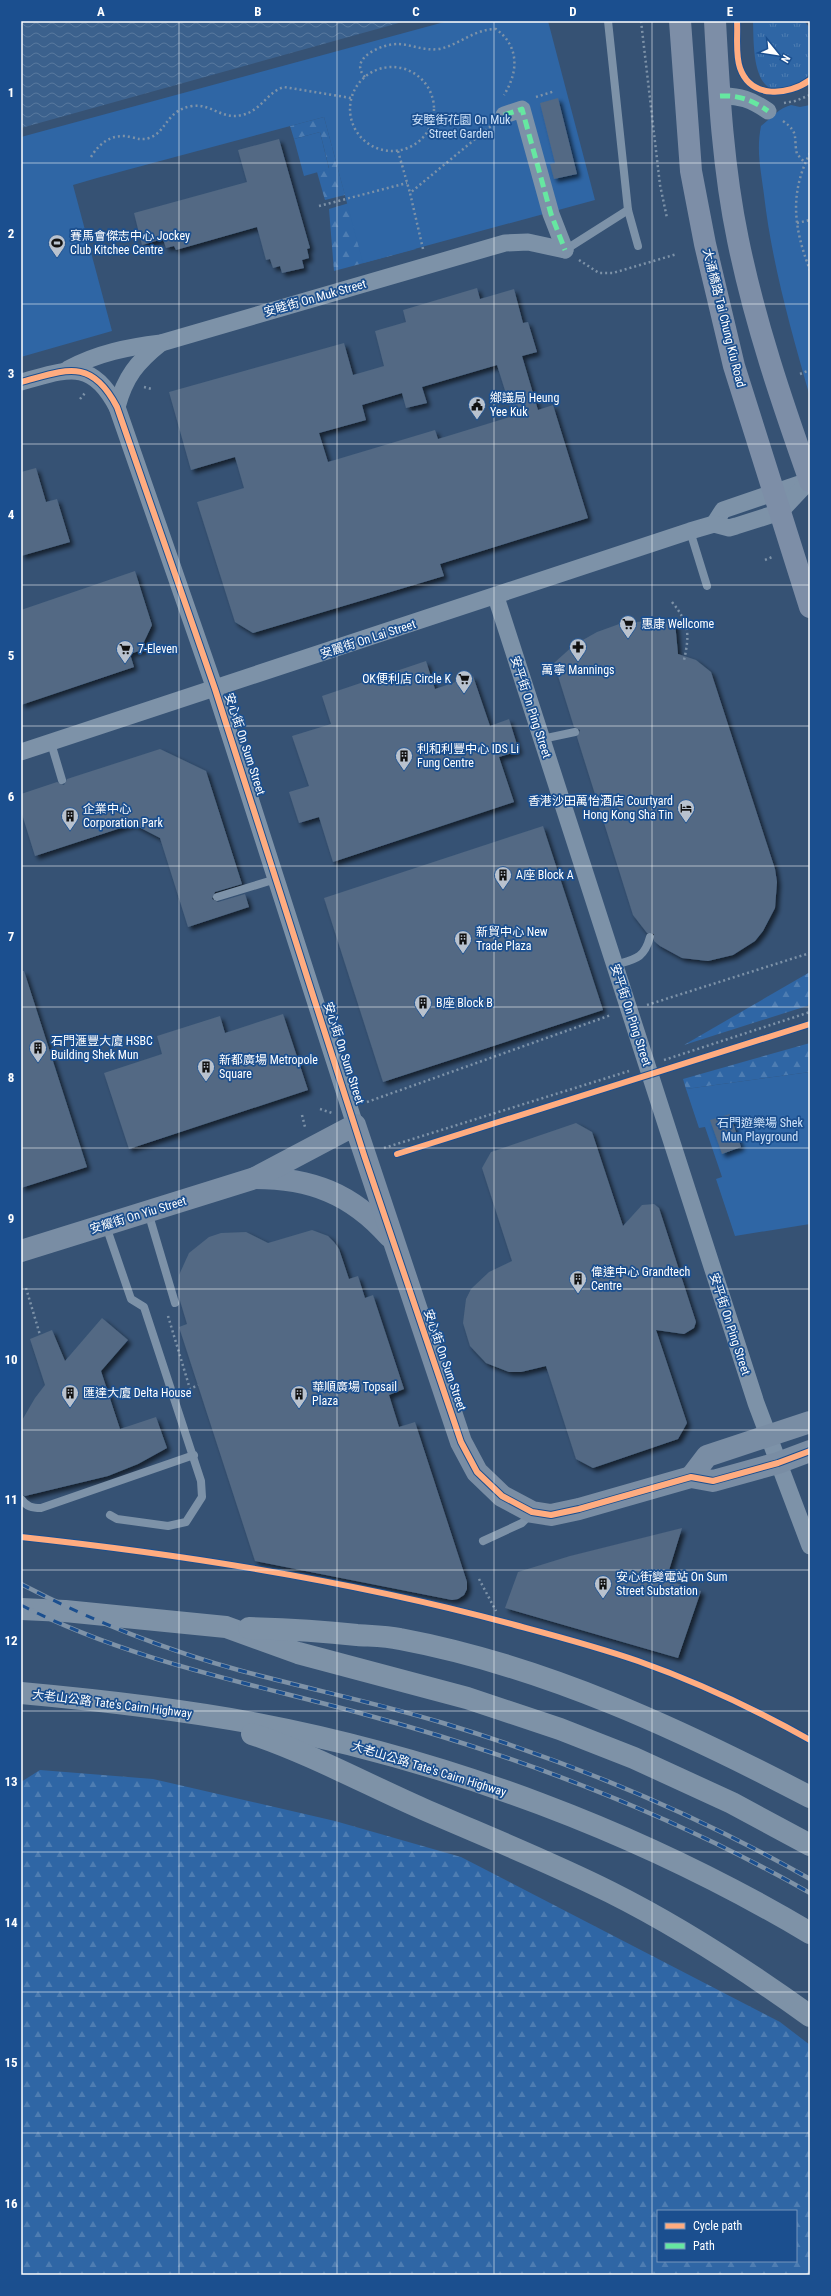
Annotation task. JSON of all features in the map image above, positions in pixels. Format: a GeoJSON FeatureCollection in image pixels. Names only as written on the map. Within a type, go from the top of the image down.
{"type":"FeatureCollection","features":[{"type":"Feature","properties":{"kind":"highway"},"geometry":{"type":"LineString","coordinates":[[21,1610],[72,1612],[226,1627],[308,1630],[398,1638],[472,1655],[622,1706],[736,1758],[810,1797]]}},
{"type":"Feature","properties":{"kind":"highway"},"geometry":{"type":"LineString","coordinates":[[226,1627],[298,1653],[467,1698],[560,1730],[683,1780],[732,1803],[810,1845]]}},
{"type":"Feature","properties":{"kind":"highway","name":"大老山公路 Tate's Cairn Highway"},"geometry":{"type":"LineString","coordinates":[[21,1693],[193,1714],[253,1724],[414,1762],[500,1790],[599,1828],[693,1870],[810,1934]]}},
{"type":"Feature","properties":{"kind":"highway"},"geometry":{"type":"LineString","coordinates":[[193,1714],[255,1735],[320,1761],[587,1880],[708,1947],[742,1968],[810,2016]]}},
{"type":"Feature","properties":{"kind":"main road","name":"大涌橋路 Tai Chung Kiu Road"},"geometry":{"type":"LineString","coordinates":[[680,21],[691,171],[705,244],[734,366],[810,607]]}},
{"type":"Feature","properties":{"kind":"main road"},"geometry":{"type":"LineString","coordinates":[[716,21],[724,140],[738,239],[755,312],[810,481]]}},
{"type":"Feature","properties":{"kind":"street"},"geometry":{"type":"LineString","coordinates":[[720,96],[734,95],[755,102],[768,111]]}},
{"type":"Feature","properties":{"kind":"street"},"geometry":{"type":"LineString","coordinates":[[504,115],[522,110],[551,214],[565,250]]}},
{"type":"Feature","properties":{"kind":"street","name":"安睦街 On Muk Street"},"geometry":{"type":"LineString","coordinates":[[68,369],[89,358],[128,347],[161,343],[505,243],[528,242],[565,250]]}},
{"type":"Feature","properties":{"kind":"street"},"geometry":{"type":"LineString","coordinates":[[117,407],[122,388],[132,370],[145,355],[161,343]]}},
{"type":"Feature","properties":{"kind":"street"},"geometry":{"type":"LineString","coordinates":[[21,382],[68,369]]}},
{"type":"Feature","properties":{"kind":"street","name":"安心街 On Sum Street"},"geometry":{"type":"LineString","coordinates":[[68,369],[92,376],[104,386],[117,407],[215,689],[392,1240],[468,1457],[489,1485],[502,1496],[532,1512],[563,1514],[691,1477],[713,1481],[778,1463],[810,1450]]}},
{"type":"Feature","properties":{"kind":"street"},"geometry":{"type":"LineString","coordinates":[[714,524],[723,510],[774,491],[810,481]]}},
{"type":"Feature","properties":{"kind":"street","name":"安麗街 On Lai Street"},"geometry":{"type":"LineString","coordinates":[[21,752],[496,597],[690,531],[714,524],[729,528],[780,512],[810,481]]}},
{"type":"Feature","properties":{"kind":"street","name":"安平街 On Ping Street"},"geometry":{"type":"LineString","coordinates":[[496,597],[768,1436],[810,1544]]}},
{"type":"Feature","properties":{"kind":"street","name":"安耀街 On Yiu Street"},"geometry":{"type":"LineString","coordinates":[[21,1251],[106,1226],[255,1178],[355,1125]]}},
{"type":"Feature","properties":{"kind":"street","name":"安耀街 On Yiu Street"},"geometry":{"type":"LineString","coordinates":[[255,1178],[299,1181],[328,1190],[361,1208],[378,1223],[392,1240]]}},
{"type":"Feature","properties":{"kind":"street"},"geometry":{"type":"LineString","coordinates":[[691,1477],[707,1456],[810,1422]]}},
{"type":"Feature","properties":{"kind":"lane"},"geometry":{"type":"LineString","coordinates":[[608,21],[628,210],[638,246]]}},
{"type":"Feature","properties":{"kind":"lane"},"geometry":{"type":"LineString","coordinates":[[565,250],[628,210]]}},
{"type":"Feature","properties":{"kind":"lane"},"geometry":{"type":"LineString","coordinates":[[690,531],[707,586]]}},
{"type":"Feature","properties":{"kind":"lane"},"geometry":{"type":"LineString","coordinates":[[542,739],[575,732]]}},
{"type":"Feature","properties":{"kind":"lane"},"geometry":{"type":"LineString","coordinates":[[51,743],[62,780]]}},
{"type":"Feature","properties":{"kind":"lane"},"geometry":{"type":"LineString","coordinates":[[218,897],[276,879]]}},
{"type":"Feature","properties":{"kind":"lane"},"geometry":{"type":"LineString","coordinates":[[615,965],[639,958],[645,951],[650,937]]}},
{"type":"Feature","properties":{"kind":"lane"},"geometry":{"type":"LineString","coordinates":[[148,1212],[175,1303]]}},
{"type":"Feature","properties":{"kind":"lane"},"geometry":{"type":"LineString","coordinates":[[106,1226],[131,1299],[144,1307],[194,1455],[201,1481],[202,1497],[186,1522],[168,1526],[117,1519],[110,1515]]}},
{"type":"Feature","properties":{"kind":"lane"},"geometry":{"type":"LineString","coordinates":[[21,1499],[26,1506],[41,1508],[194,1455]]}},
{"type":"Feature","properties":{"kind":"lane"},"geometry":{"type":"LineString","coordinates":[[483,1541],[522,1524],[532,1512]]}},
{"type":"Feature","properties":{"kind":"path"},"geometry":{"type":"LineString","coordinates":[[641,21],[660,185],[667,218]]}},
{"type":"Feature","properties":{"kind":"path"},"geometry":{"type":"LineString","coordinates":[[365,77],[360,72],[359,66],[364,58],[372,51],[385,45],[400,44],[429,50],[440,48],[485,29],[496,29],[509,40],[514,52],[514,69],[511,84],[501,100],[504,115],[410,193]]}},
{"type":"Feature","properties":{"kind":"path"},"geometry":{"type":"LineString","coordinates":[[390,67],[404,68],[417,75],[426,85],[432,98],[434,112],[430,125],[423,137],[412,146],[398,150],[385,150],[372,146],[361,137],[353,125],[350,112],[351,98],[356,86],[365,77],[377,69],[390,67]]}},
{"type":"Feature","properties":{"kind":"path"},"geometry":{"type":"LineString","coordinates":[[91,157],[97,147],[107,139],[118,136],[144,139],[155,135],[170,116],[181,108],[194,105],[207,107],[225,116],[242,115],[258,107],[276,89],[284,87],[351,98]]}},
{"type":"Feature","properties":{"kind":"path"},"geometry":{"type":"LineString","coordinates":[[783,103],[796,101],[810,94]]}},
{"type":"Feature","properties":{"kind":"path"},"geometry":{"type":"LineString","coordinates":[[768,111],[791,126],[796,136],[797,154],[805,163]]}},
{"type":"Feature","properties":{"kind":"path"},"geometry":{"type":"LineString","coordinates":[[398,150],[410,193],[423,250]]}},
{"type":"Feature","properties":{"kind":"path"},"geometry":{"type":"LineString","coordinates":[[810,153],[800,178],[795,207],[799,242],[810,270]]}},
{"type":"Feature","properties":{"kind":"path"},"geometry":{"type":"LineString","coordinates":[[319,206],[407,182]]}},
{"type":"Feature","properties":{"kind":"path"},"geometry":{"type":"LineString","coordinates":[[797,224],[810,220]]}},
{"type":"Feature","properties":{"kind":"path"},"geometry":{"type":"LineString","coordinates":[[565,250],[599,273],[612,273],[677,254]]}},
{"type":"Feature","properties":{"kind":"path"},"geometry":{"type":"LineString","coordinates":[[800,374],[810,370]]}},
{"type":"Feature","properties":{"kind":"path"},"geometry":{"type":"LineString","coordinates":[[765,560],[772,557]]}},
{"type":"Feature","properties":{"kind":"path"},"geometry":{"type":"LineString","coordinates":[[672,602],[681,613],[688,630],[689,642],[684,660]]}},
{"type":"Feature","properties":{"kind":"path"},"geometry":{"type":"LineString","coordinates":[[366,1102],[609,1016],[810,953]]}},
{"type":"Feature","properties":{"kind":"path"},"geometry":{"type":"LineString","coordinates":[[388,1147],[647,1066],[810,1012]]}},
{"type":"Feature","properties":{"kind":"path"},"geometry":{"type":"LineString","coordinates":[[320,1109],[333,1113]]}},
{"type":"Feature","properties":{"kind":"path"},"geometry":{"type":"LineString","coordinates":[[302,1115],[305,1127]]}},
{"type":"Feature","properties":{"kind":"path"},"geometry":{"type":"LineString","coordinates":[[26,1288],[40,1335]]}},
{"type":"Feature","properties":{"kind":"path"},"geometry":{"type":"LineString","coordinates":[[167,1314],[190,1389],[198,1385]]}},
{"type":"Feature","properties":{"kind":"path"},"geometry":{"type":"LineString","coordinates":[[479,1579],[496,1611]]}},
{"type":"Feature","properties":{"kind":"path"},"geometry":{"type":"LineString","coordinates":[[800,1735],[808,1740],[810,1732]]}},
{"type":"Feature","properties":{"kind":"green space","name":"安睦街花園 On Muk Street Garden"},"geometry":{"type":"Polygon","coordinates":[[[448,21],[548,21],[595,200],[363,263],[324,117],[97,178],[73,185],[112,331],[21,357],[21,137],[448,21]]]}},
{"type":"Feature","properties":{"kind":"green space"},"geometry":{"type":"Polygon","coordinates":[[[753,21],[804,21],[810,28],[810,73],[806,78],[788,89],[776,90],[767,86],[761,78],[757,67],[753,21]]]}},
{"type":"Feature","properties":{"kind":"green space"},"geometry":{"type":"Polygon","coordinates":[[[791,105],[800,107],[810,105],[810,397],[777,272],[767,221],[760,169],[759,144],[761,126],[779,111],[791,105]]]}},
{"type":"Feature","properties":{"kind":"green space"},"geometry":{"type":"Polygon","coordinates":[[[324,117],[345,195],[325,200],[317,172],[329,168],[320,132],[294,139],[290,126],[324,117]]]}},
{"type":"Feature","properties":{"kind":"green space"},"geometry":{"type":"Polygon","coordinates":[[[320,132],[329,169],[304,176],[294,139],[320,132]]]}},
{"type":"Feature","properties":{"kind":"green space"},"geometry":{"type":"Polygon","coordinates":[[[356,201],[416,249],[334,271],[329,209],[356,201]]]}},
{"type":"Feature","properties":{"kind":"green space"},"geometry":{"type":"Polygon","coordinates":[[[810,972],[810,1005],[684,1045],[810,972]]]}},
{"type":"Feature","properties":{"kind":"green space"},"geometry":{"type":"Polygon","coordinates":[[[810,1043],[810,1072],[686,1089],[683,1079],[810,1043]]]}},
{"type":"Feature","properties":{"kind":"green space","name":"石門遊樂場 Shek Mun Playground"},"geometry":{"type":"Polygon","coordinates":[[[810,1072],[810,1224],[735,1236],[716,1179],[722,1177],[705,1127],[699,1128],[686,1089],[810,1072]]]}},
{"type":"Feature","properties":{"kind":"green space"},"geometry":{"type":"Polygon","coordinates":[[[40,1770],[153,1779],[335,1821],[461,1857],[780,2022],[810,2045],[810,2275],[21,2275],[21,1782],[40,1770]]]}},
{"type":"Feature","properties":{"kind":"water"},"geometry":{"type":"Polygon","coordinates":[[[21,21],[406,21],[21,128],[21,21]]]}},
{"type":"Feature","properties":{"kind":"building"},"geometry":{"type":"Polygon","coordinates":[[[558,98],[577,174],[554,179],[550,164],[555,163],[540,103],[558,98]]]}},
{"type":"Feature","properties":{"kind":"building"},"geometry":{"type":"Polygon","coordinates":[[[279,139],[310,248],[307,249],[309,258],[302,260],[304,268],[282,273],[280,266],[273,268],[270,259],[266,260],[257,227],[176,250],[174,246],[166,248],[163,239],[142,245],[134,213],[247,182],[238,150],[279,139]]]}},
{"type":"Feature","properties":{"kind":"building"},"geometry":{"type":"Polygon","coordinates":[[[477,288],[480,299],[514,289],[523,323],[528,322],[537,352],[522,356],[538,410],[553,405],[588,518],[440,564],[444,576],[253,633],[235,622],[197,502],[244,488],[235,457],[191,470],[169,392],[344,343],[353,375],[384,366],[375,331],[406,322],[403,310],[477,288]],[[497,365],[422,387],[427,403],[406,408],[402,393],[362,405],[366,420],[319,433],[328,462],[435,430],[438,439],[513,416],[497,365]]]}},
{"type":"Feature","properties":{"kind":"building"},"geometry":{"type":"Polygon","coordinates":[[[36,468],[46,502],[57,499],[70,542],[21,556],[21,472],[36,468]]]}},
{"type":"Feature","properties":{"kind":"building"},"geometry":{"type":"Polygon","coordinates":[[[135,571],[152,625],[143,644],[145,649],[130,654],[134,667],[21,705],[21,610],[135,571]]]}},
{"type":"Feature","properties":{"kind":"building","name":"香港沙田萬怡酒店 Courtyard Hong Kong Sha Tin"},"geometry":{"type":"Polygon","coordinates":[[[662,620],[675,622],[678,654],[696,660],[711,672],[775,869],[777,882],[775,908],[763,931],[755,941],[733,955],[708,961],[682,958],[660,946],[654,941],[654,934],[647,933],[633,915],[577,737],[580,730],[574,727],[554,663],[574,645],[597,632],[622,623],[662,620]]]}},
{"type":"Feature","properties":{"kind":"building","name":"利和利豐中心 IDS Li Fung Centre"},"geometry":{"type":"Polygon","coordinates":[[[426,661],[435,689],[473,676],[490,726],[509,719],[519,751],[499,757],[514,802],[333,862],[319,817],[299,823],[289,792],[309,786],[292,736],[331,724],[322,696],[426,661]]]}},
{"type":"Feature","properties":{"kind":"building","name":"企業中心 Corporation Park"},"geometry":{"type":"Polygon","coordinates":[[[160,749],[206,771],[242,884],[215,892],[212,899],[218,902],[245,894],[249,907],[188,927],[160,838],[133,824],[35,856],[21,811],[21,794],[57,782],[64,785],[67,779],[160,749]]]}},
{"type":"Feature","properties":{"kind":"building","name":"新貿中心 New Trade Plaza"},"geometry":{"type":"Polygon","coordinates":[[[543,826],[603,1010],[383,1082],[324,898],[543,826]]]}},
{"type":"Feature","properties":{"kind":"building","name":"石門滙豐大廈 HSBC Building Shek Mun"},"geometry":{"type":"Polygon","coordinates":[[[21,971],[24,971],[87,1167],[21,1188],[21,971]]]}},
{"type":"Feature","properties":{"kind":"building","name":"新都廣場 Metropole Square"},"geometry":{"type":"Polygon","coordinates":[[[283,1014],[308,1090],[129,1149],[104,1073],[162,1054],[157,1036],[220,1016],[225,1033],[283,1014]]]}},
{"type":"Feature","properties":{"kind":"building"},"geometry":{"type":"Polygon","coordinates":[[[730,1114],[741,1147],[722,1154],[710,1120],[730,1114]]]}},
{"type":"Feature","properties":{"kind":"building","name":"偉達中心 Grandtech Centre"},"geometry":{"type":"Polygon","coordinates":[[[576,1123],[592,1132],[623,1226],[642,1205],[654,1204],[659,1208],[696,1322],[694,1328],[684,1334],[656,1330],[687,1423],[678,1439],[593,1468],[576,1459],[546,1366],[521,1372],[509,1372],[486,1363],[470,1346],[463,1323],[466,1299],[471,1289],[489,1272],[512,1261],[482,1168],[491,1152],[576,1123]]]}},
{"type":"Feature","properties":{"kind":"building","name":"華順廣場 Topsail Plaza"},"geometry":{"type":"Polygon","coordinates":[[[312,1230],[328,1236],[334,1242],[339,1249],[349,1279],[358,1276],[365,1298],[373,1295],[404,1389],[389,1395],[399,1427],[415,1422],[467,1582],[467,1589],[464,1595],[458,1599],[452,1600],[255,1561],[179,1327],[187,1324],[178,1294],[179,1275],[189,1253],[209,1237],[221,1233],[246,1232],[268,1243],[312,1230]]]}},
{"type":"Feature","properties":{"kind":"building","name":"匯達大廈 Delta House"},"geometry":{"type":"Polygon","coordinates":[[[102,1318],[128,1340],[101,1371],[120,1429],[156,1417],[167,1448],[138,1464],[108,1476],[25,1496],[21,1494],[21,1422],[35,1398],[45,1385],[30,1339],[52,1330],[65,1361],[102,1318]]]}},
{"type":"Feature","properties":{"kind":"building","name":"安心街變電站 On Sum Street Substation"},"geometry":{"type":"Polygon","coordinates":[[[682,1528],[666,1580],[701,1591],[678,1658],[505,1608],[518,1572],[570,1556],[682,1528]]]}},
{"type":"Feature","properties":{"kind":"railway"},"geometry":{"type":"LineString","coordinates":[[21,1584],[48,1598],[129,1634],[185,1654],[242,1671],[443,1723],[491,1738],[585,1772],[722,1832],[810,1879]]}},
{"type":"Feature","properties":{"kind":"railway"},"geometry":{"type":"LineString","coordinates":[[21,1605],[62,1624],[148,1656],[235,1681],[425,1731],[539,1769],[650,1813],[757,1864],[810,1893]]}},
{"type":"Feature","properties":{"kind":"marked path"},"geometry":{"type":"LineString","coordinates":[[720,96],[739,97],[768,111]]}},
{"type":"Feature","properties":{"kind":"marked path"},"geometry":{"type":"LineString","coordinates":[[504,115],[522,109],[551,214],[565,250]]}},
{"type":"Feature","properties":{"kind":"cycle path"},"geometry":{"type":"LineString","coordinates":[[737,21],[738,63],[745,78],[752,85],[761,90],[771,92],[791,89],[810,80]]}},
{"type":"Feature","properties":{"kind":"cycle path"},"geometry":{"type":"LineString","coordinates":[[21,382],[64,371],[76,371],[87,374],[97,380],[107,391],[117,407],[215,689],[364,1155],[461,1442],[477,1472],[502,1496],[532,1512],[551,1515],[579,1509],[691,1477],[713,1481],[778,1463],[810,1451]]}},
{"type":"Feature","properties":{"kind":"cycle path"},"geometry":{"type":"LineString","coordinates":[[397,1154],[810,1024]]}},
{"type":"Feature","properties":{"kind":"cycle path"},"geometry":{"type":"LineString","coordinates":[[21,1537],[146,1552],[270,1571],[393,1595],[454,1609],[577,1642],[638,1661],[726,1697],[810,1740]]}},
{"type":"Feature","properties":{"kind":"place","name":"賽馬會傑志中心 Jockey Club Kitchee Centre"},"geometry":{"type":"Point","coordinates":[57,258]}},
{"type":"Feature","properties":{"kind":"place","name":"鄉議局 Heung Yee Kuk"},"geometry":{"type":"Point","coordinates":[477,420]}},
{"type":"Feature","properties":{"kind":"place","name":"惠康 Wellcome"},"geometry":{"type":"Point","coordinates":[628,639]}},
{"type":"Feature","properties":{"kind":"place","name":"萬寧 Mannings"},"geometry":{"type":"Point","coordinates":[578,662]}},
{"type":"Feature","properties":{"kind":"place","name":"7-Eleven"},"geometry":{"type":"Point","coordinates":[125,664]}},
{"type":"Feature","properties":{"kind":"place","name":"OK便利店 Circle K"},"geometry":{"type":"Point","coordinates":[464,694]}},
{"type":"Feature","properties":{"kind":"place","name":"利和利豐中心 IDS Li Fung Centre"},"geometry":{"type":"Point","coordinates":[404,771]}},
{"type":"Feature","properties":{"kind":"place","name":"香港沙田萬怡酒店 Courtyard Hong Kong Sha Tin"},"geometry":{"type":"Point","coordinates":[686,823]}},
{"type":"Feature","properties":{"kind":"place","name":"企業中心 Corporation Park"},"geometry":{"type":"Point","coordinates":[70,831]}},
{"type":"Feature","properties":{"kind":"place","name":"A座 Block A"},"geometry":{"type":"Point","coordinates":[503,890]}},
{"type":"Feature","properties":{"kind":"place","name":"新貿中心 New Trade Plaza"},"geometry":{"type":"Point","coordinates":[463,954]}},
{"type":"Feature","properties":{"kind":"place","name":"B座 Block B"},"geometry":{"type":"Point","coordinates":[423,1018]}},
{"type":"Feature","properties":{"kind":"place","name":"石門滙豐大廈 HSBC Building Shek Mun"},"geometry":{"type":"Point","coordinates":[38,1063]}},
{"type":"Feature","properties":{"kind":"place","name":"新都廣場 Metropole Square"},"geometry":{"type":"Point","coordinates":[206,1082]}},
{"type":"Feature","properties":{"kind":"place","name":"偉達中心 Grandtech Centre"},"geometry":{"type":"Point","coordinates":[578,1294]}},
{"type":"Feature","properties":{"kind":"place","name":"匯達大廈 Delta House"},"geometry":{"type":"Point","coordinates":[70,1408]}},
{"type":"Feature","properties":{"kind":"place","name":"華順廣場 Topsail Plaza"},"geometry":{"type":"Point","coordinates":[299,1409]}},
{"type":"Feature","properties":{"kind":"place","name":"安心街變電站 On Sum Street Substation"},"geometry":{"type":"Point","coordinates":[603,1599]}}]}
